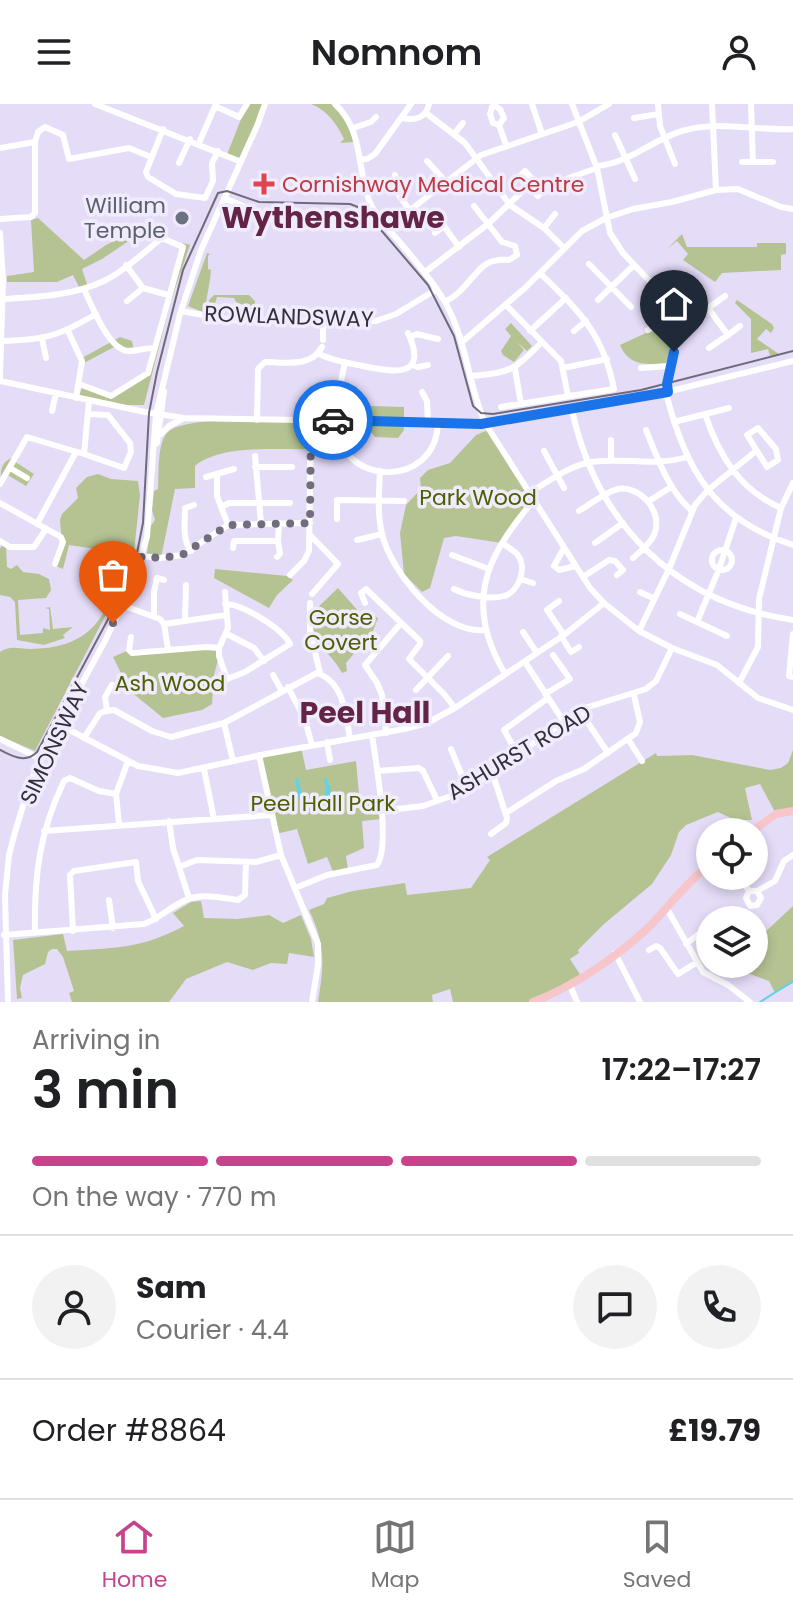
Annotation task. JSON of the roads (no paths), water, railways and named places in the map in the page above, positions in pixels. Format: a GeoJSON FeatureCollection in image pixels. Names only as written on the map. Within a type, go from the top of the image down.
{"type":"FeatureCollection","features":[{"type":"Feature","properties":{"kind":"main road"},"geometry":{"type":"LineString","coordinates":[[768,820],[776,814],[793,811]]}},
{"type":"Feature","properties":{"kind":"main road"},"geometry":{"type":"LineString","coordinates":[[533,1002],[570,985],[634,940],[696,875]]}},
{"type":"Feature","properties":{"kind":"street"},"geometry":{"type":"LineString","coordinates":[[95,104],[190,139],[239,161]]}},
{"type":"Feature","properties":{"kind":"street"},"geometry":{"type":"LineString","coordinates":[[124,114],[128,104]]}},
{"type":"Feature","properties":{"kind":"street"},"geometry":{"type":"LineString","coordinates":[[199,143],[216,105],[239,117],[247,104]]}},
{"type":"Feature","properties":{"kind":"street"},"geometry":{"type":"LineString","coordinates":[[156,414],[181,311],[201,250],[265,104]]}},
{"type":"Feature","properties":{"kind":"street"},"geometry":{"type":"LineString","coordinates":[[335,104],[353,128],[368,197],[387,228],[425,272],[445,302],[462,342],[485,423],[583,577],[604,603],[639,631],[717,665],[760,699],[793,710]]}},
{"type":"Feature","properties":{"kind":"street"},"geometry":{"type":"LineString","coordinates":[[360,160],[371,157],[411,104]]}},
{"type":"Feature","properties":{"kind":"street"},"geometry":{"type":"LineString","coordinates":[[402,118],[416,119],[426,113],[429,104]]}},
{"type":"Feature","properties":{"kind":"street"},"geometry":{"type":"LineString","coordinates":[[532,104],[542,134]]}},
{"type":"Feature","properties":{"kind":"street"},"geometry":{"type":"LineString","coordinates":[[572,104],[597,167],[610,233],[634,265],[669,300],[683,326]]}},
{"type":"Feature","properties":{"kind":"street"},"geometry":{"type":"LineString","coordinates":[[387,228],[477,158],[506,145],[578,122],[609,104]]}},
{"type":"Feature","properties":{"kind":"street"},"geometry":{"type":"LineString","coordinates":[[658,104],[664,138],[675,164]]}},
{"type":"Feature","properties":{"kind":"street"},"geometry":{"type":"LineString","coordinates":[[712,104],[716,190]]}},
{"type":"Feature","properties":{"kind":"street"},"geometry":{"type":"LineString","coordinates":[[751,104],[753,162]]}},
{"type":"Feature","properties":{"kind":"street"},"geometry":{"type":"LineString","coordinates":[[426,113],[454,134],[477,158],[510,205],[544,228],[564,248]]}},
{"type":"Feature","properties":{"kind":"street"},"geometry":{"type":"LineString","coordinates":[[634,118],[659,114]]}},
{"type":"Feature","properties":{"kind":"street"},"geometry":{"type":"LineString","coordinates":[[353,128],[376,117]]}},
{"type":"Feature","properties":{"kind":"street"},"geometry":{"type":"LineString","coordinates":[[454,134],[463,123]]}},
{"type":"Feature","properties":{"kind":"street"},"geometry":{"type":"LineString","coordinates":[[499,125],[506,145]]}},
{"type":"Feature","properties":{"kind":"street"},"geometry":{"type":"LineString","coordinates":[[569,187],[566,179],[627,159],[664,138],[712,125],[793,129]]}},
{"type":"Feature","properties":{"kind":"street"},"geometry":{"type":"LineString","coordinates":[[0,219],[31,217],[35,213],[35,142],[38,132],[45,127],[63,135],[69,159],[129,148],[151,157]]}},
{"type":"Feature","properties":{"kind":"street"},"geometry":{"type":"LineString","coordinates":[[163,129],[146,172],[148,177],[176,194],[203,199],[213,181],[212,163],[218,151]]}},
{"type":"Feature","properties":{"kind":"street"},"geometry":{"type":"LineString","coordinates":[[615,135],[635,179]]}},
{"type":"Feature","properties":{"kind":"street"},"geometry":{"type":"LineString","coordinates":[[179,163],[190,139]]}},
{"type":"Feature","properties":{"kind":"street"},"geometry":{"type":"LineString","coordinates":[[0,148],[35,142]]}},
{"type":"Feature","properties":{"kind":"street"},"geometry":{"type":"LineString","coordinates":[[427,161],[446,182]]}},
{"type":"Feature","properties":{"kind":"street"},"geometry":{"type":"LineString","coordinates":[[742,162],[773,162]]}},
{"type":"Feature","properties":{"kind":"street"},"geometry":{"type":"LineString","coordinates":[[395,175],[398,194],[411,212]]}},
{"type":"Feature","properties":{"kind":"street"},"geometry":{"type":"LineString","coordinates":[[425,272],[488,224],[529,185]]}},
{"type":"Feature","properties":{"kind":"street"},"geometry":{"type":"LineString","coordinates":[[462,342],[506,305],[582,231],[606,218],[716,190],[738,189],[793,209]]}},
{"type":"Feature","properties":{"kind":"street"},"geometry":{"type":"LineString","coordinates":[[224,198],[243,206]]}},
{"type":"Feature","properties":{"kind":"street"},"geometry":{"type":"LineString","coordinates":[[445,302],[461,291],[475,273],[499,258],[509,260],[517,255],[515,246],[502,242],[474,206]]}},
{"type":"Feature","properties":{"kind":"street"},"geometry":{"type":"LineString","coordinates":[[544,228],[555,214]]}},
{"type":"Feature","properties":{"kind":"street"},"geometry":{"type":"LineString","coordinates":[[435,233],[444,226],[459,247]]}},
{"type":"Feature","properties":{"kind":"street"},"geometry":{"type":"LineString","coordinates":[[0,233],[0,379],[156,414],[257,420],[485,423],[667,392],[793,361]]}},
{"type":"Feature","properties":{"kind":"street"},"geometry":{"type":"LineString","coordinates":[[2,299],[53,296],[84,289],[109,279],[162,238],[183,247],[148,373],[111,396],[79,384]]}},
{"type":"Feature","properties":{"kind":"street"},"geometry":{"type":"LineString","coordinates":[[499,258],[502,242]]}},
{"type":"Feature","properties":{"kind":"street"},"geometry":{"type":"LineString","coordinates":[[589,264],[631,307]]}},
{"type":"Feature","properties":{"kind":"street"},"geometry":{"type":"LineString","coordinates":[[126,265],[143,288],[168,295]]}},
{"type":"Feature","properties":{"kind":"street"},"geometry":{"type":"LineString","coordinates":[[598,300],[634,265]]}},
{"type":"Feature","properties":{"kind":"street"},"geometry":{"type":"LineString","coordinates":[[501,407],[614,389],[607,359],[586,321],[540,273]]}},
{"type":"Feature","properties":{"kind":"street"},"geometry":{"type":"LineString","coordinates":[[127,301],[143,288]]}},
{"type":"Feature","properties":{"kind":"street"},"geometry":{"type":"LineString","coordinates":[[84,289],[110,339],[118,347],[127,351],[154,348]]}},
{"type":"Feature","properties":{"kind":"street","name":"ROWLANDSWAY"},"geometry":{"type":"LineString","coordinates":[[181,311],[231,320],[382,320],[437,289]]}},
{"type":"Feature","properties":{"kind":"street"},"geometry":{"type":"LineString","coordinates":[[725,296],[683,326],[670,366],[667,392],[674,422],[687,457],[708,490],[736,518],[774,539],[793,545]]}},
{"type":"Feature","properties":{"kind":"street"},"geometry":{"type":"LineString","coordinates":[[530,331],[566,298]]}},
{"type":"Feature","properties":{"kind":"street"},"geometry":{"type":"LineString","coordinates":[[506,305],[541,343],[558,356],[568,396]]}},
{"type":"Feature","properties":{"kind":"street"},"geometry":{"type":"LineString","coordinates":[[708,308],[728,335]]}},
{"type":"Feature","properties":{"kind":"street"},"geometry":{"type":"LineString","coordinates":[[1,341],[42,339],[68,331],[96,314]]}},
{"type":"Feature","properties":{"kind":"street"},"geometry":{"type":"LineString","coordinates":[[648,330],[679,315]]}},
{"type":"Feature","properties":{"kind":"street"},"geometry":{"type":"LineString","coordinates":[[257,420],[260,364],[307,361],[321,347],[323,321]]}},
{"type":"Feature","properties":{"kind":"street"},"geometry":{"type":"LineString","coordinates":[[574,331],[586,321]]}},
{"type":"Feature","properties":{"kind":"street"},"geometry":{"type":"LineString","coordinates":[[709,348],[740,326]]}},
{"type":"Feature","properties":{"kind":"street"},"geometry":{"type":"LineString","coordinates":[[68,331],[81,355],[76,398]]}},
{"type":"Feature","properties":{"kind":"street"},"geometry":{"type":"LineString","coordinates":[[321,347],[345,362],[394,372],[407,370],[412,365],[414,350],[409,335],[438,339]]}},
{"type":"Feature","properties":{"kind":"street"},"geometry":{"type":"LineString","coordinates":[[42,339],[46,358]]}},
{"type":"Feature","properties":{"kind":"street"},"geometry":{"type":"LineString","coordinates":[[471,376],[488,376],[515,369],[541,343]]}},
{"type":"Feature","properties":{"kind":"street"},"geometry":{"type":"LineString","coordinates":[[563,368],[607,359]]}},
{"type":"Feature","properties":{"kind":"street"},"geometry":{"type":"LineString","coordinates":[[340,386],[345,362]]}},
{"type":"Feature","properties":{"kind":"street"},"geometry":{"type":"LineString","coordinates":[[412,365],[428,365]]}},
{"type":"Feature","properties":{"kind":"street"},"geometry":{"type":"LineString","coordinates":[[641,368],[670,366]]}},
{"type":"Feature","properties":{"kind":"street"},"geometry":{"type":"LineString","coordinates":[[515,369],[521,404]]}},
{"type":"Feature","properties":{"kind":"street"},"geometry":{"type":"LineString","coordinates":[[164,380],[169,409],[184,418]]}},
{"type":"Feature","properties":{"kind":"street"},"geometry":{"type":"LineString","coordinates":[[156,414],[164,391]]}},
{"type":"Feature","properties":{"kind":"street"},"geometry":{"type":"LineString","coordinates":[[422,392],[427,401],[428,423]]}},
{"type":"Feature","properties":{"kind":"street"},"geometry":{"type":"LineString","coordinates":[[52,411],[56,393]]}},
{"type":"Feature","properties":{"kind":"street"},"geometry":{"type":"LineString","coordinates":[[84,454],[89,401]]}},
{"type":"Feature","properties":{"kind":"street"},"geometry":{"type":"LineString","coordinates":[[674,422],[729,408]]}},
{"type":"Feature","properties":{"kind":"street"},"geometry":{"type":"LineString","coordinates":[[572,410],[587,463],[604,496],[644,547],[669,569],[709,596],[757,614],[793,620]]}},
{"type":"Feature","properties":{"kind":"street"},"geometry":{"type":"LineString","coordinates":[[0,484],[23,441],[29,437],[126,467],[132,449],[130,443],[111,417],[88,414]]}},
{"type":"Feature","properties":{"kind":"street","name":"SIMONSWAY"},"geometry":{"type":"LineString","coordinates":[[8,1002],[4,935],[9,855],[41,759],[122,605],[142,556],[159,417],[156,414]]}},
{"type":"Feature","properties":{"kind":"street"},"geometry":{"type":"LineString","coordinates":[[705,414],[713,439],[731,470],[755,494],[781,508]]}},
{"type":"Feature","properties":{"kind":"street"},"geometry":{"type":"LineString","coordinates":[[156,445],[167,428],[184,418]]}},
{"type":"Feature","properties":{"kind":"street"},"geometry":{"type":"LineString","coordinates":[[290,575],[309,551],[311,420]]}},
{"type":"Feature","properties":{"kind":"street"},"geometry":{"type":"LineString","coordinates":[[334,420],[336,439],[343,451],[358,464],[380,471],[402,471],[425,458],[432,451],[438,423]]}},
{"type":"Feature","properties":{"kind":"street"},"geometry":{"type":"LineString","coordinates":[[758,428],[776,449],[778,460],[767,467],[756,451],[747,435],[758,428]]}},
{"type":"Feature","properties":{"kind":"street"},"geometry":{"type":"LineString","coordinates":[[646,430],[671,487],[680,501],[692,511]]}},
{"type":"Feature","properties":{"kind":"street"},"geometry":{"type":"LineString","coordinates":[[611,440],[611,460]]}},
{"type":"Feature","properties":{"kind":"street"},"geometry":{"type":"LineString","coordinates":[[544,451],[564,488]]}},
{"type":"Feature","properties":{"kind":"street"},"geometry":{"type":"LineString","coordinates":[[639,631],[692,511],[708,490],[756,451]]}},
{"type":"Feature","properties":{"kind":"street"},"geometry":{"type":"LineString","coordinates":[[37,524],[76,452]]}},
{"type":"Feature","properties":{"kind":"street"},"geometry":{"type":"LineString","coordinates":[[255,456],[261,523]]}},
{"type":"Feature","properties":{"kind":"street"},"geometry":{"type":"LineString","coordinates":[[528,494],[587,463],[611,460],[660,464],[687,457]]}},
{"type":"Feature","properties":{"kind":"street"},"geometry":{"type":"LineString","coordinates":[[255,467],[292,467]]}},
{"type":"Feature","properties":{"kind":"street"},"geometry":{"type":"LineString","coordinates":[[10,468],[27,478]]}},
{"type":"Feature","properties":{"kind":"street"},"geometry":{"type":"LineString","coordinates":[[206,477],[234,469]]}},
{"type":"Feature","properties":{"kind":"street"},"geometry":{"type":"LineString","coordinates":[[380,471],[382,534],[394,563],[429,606],[458,626],[485,630]]}},
{"type":"Feature","properties":{"kind":"street"},"geometry":{"type":"LineString","coordinates":[[217,476],[217,496],[228,525]]}},
{"type":"Feature","properties":{"kind":"street"},"geometry":{"type":"LineString","coordinates":[[739,683],[758,647],[757,614],[781,508],[793,483]]}},
{"type":"Feature","properties":{"kind":"street"},"geometry":{"type":"LineString","coordinates":[[649,501],[671,487]]}},
{"type":"Feature","properties":{"kind":"street"},"geometry":{"type":"LineString","coordinates":[[579,511],[617,489],[632,489],[649,501],[657,521],[654,535],[633,558]]}},
{"type":"Feature","properties":{"kind":"street"},"geometry":{"type":"LineString","coordinates":[[337,519],[337,500],[404,501]]}},
{"type":"Feature","properties":{"kind":"street"},"geometry":{"type":"LineString","coordinates":[[505,673],[485,630],[483,596],[489,569],[502,543],[533,501]]}},
{"type":"Feature","properties":{"kind":"street"},"geometry":{"type":"LineString","coordinates":[[221,507],[229,503],[290,503]]}},
{"type":"Feature","properties":{"kind":"street"},"geometry":{"type":"LineString","coordinates":[[1,505],[61,537],[63,542],[55,564]]}},
{"type":"Feature","properties":{"kind":"street"},"geometry":{"type":"LineString","coordinates":[[191,551],[181,535],[181,508],[194,505]]}},
{"type":"Feature","properties":{"kind":"street"},"geometry":{"type":"LineString","coordinates":[[725,551],[736,518]]}},
{"type":"Feature","properties":{"kind":"street"},"geometry":{"type":"LineString","coordinates":[[277,557],[280,551],[279,523]]}},
{"type":"Feature","properties":{"kind":"street"},"geometry":{"type":"LineString","coordinates":[[142,556],[174,557],[191,551],[228,525],[310,523]]}},
{"type":"Feature","properties":{"kind":"street"},"geometry":{"type":"LineString","coordinates":[[595,543],[623,523]]}},
{"type":"Feature","properties":{"kind":"street"},"geometry":{"type":"LineString","coordinates":[[0,541],[10,547],[34,547],[46,529]]}},
{"type":"Feature","properties":{"kind":"street"},"geometry":{"type":"LineString","coordinates":[[357,540],[382,534]]}},
{"type":"Feature","properties":{"kind":"street"},"geometry":{"type":"LineString","coordinates":[[311,536],[338,564],[312,594]]}},
{"type":"Feature","properties":{"kind":"street"},"geometry":{"type":"LineString","coordinates":[[233,548],[234,541],[278,541]]}},
{"type":"Feature","properties":{"kind":"street"},"geometry":{"type":"LineString","coordinates":[[454,589],[483,596],[508,594],[520,579],[520,559],[502,543]]}},
{"type":"Feature","properties":{"kind":"street"},"geometry":{"type":"LineString","coordinates":[[564,548],[554,566],[559,570],[575,566]]}},
{"type":"Feature","properties":{"kind":"street"},"geometry":{"type":"LineString","coordinates":[[725,551],[731,557],[731,564],[727,569],[713,566],[712,559],[716,553],[725,551]]}},
{"type":"Feature","properties":{"kind":"street"},"geometry":{"type":"LineString","coordinates":[[452,555],[489,569]]}},
{"type":"Feature","properties":{"kind":"street"},"geometry":{"type":"LineString","coordinates":[[583,577],[609,560],[615,561],[623,570],[617,575]]}},
{"type":"Feature","properties":{"kind":"street"},"geometry":{"type":"LineString","coordinates":[[697,622],[719,569]]}},
{"type":"Feature","properties":{"kind":"street"},"geometry":{"type":"LineString","coordinates":[[154,615],[157,578]]}},
{"type":"Feature","properties":{"kind":"street"},"geometry":{"type":"LineString","coordinates":[[520,579],[533,583]]}},
{"type":"Feature","properties":{"kind":"street"},"geometry":{"type":"LineString","coordinates":[[185,619],[186,587],[197,588]]}},
{"type":"Feature","properties":{"kind":"street"},"geometry":{"type":"LineString","coordinates":[[365,603],[358,592],[366,589],[420,641],[408,659],[455,708]]}},
{"type":"Feature","properties":{"kind":"street"},"geometry":{"type":"LineString","coordinates":[[225,592],[227,634],[219,648],[220,664],[227,679]]}},
{"type":"Feature","properties":{"kind":"street"},"geometry":{"type":"LineString","coordinates":[[640,592],[653,598]]}},
{"type":"Feature","properties":{"kind":"street"},"geometry":{"type":"LineString","coordinates":[[559,601],[547,610],[571,652],[579,647]]}},
{"type":"Feature","properties":{"kind":"street"},"geometry":{"type":"LineString","coordinates":[[310,603],[310,631],[320,673],[345,704],[350,739]]}},
{"type":"Feature","properties":{"kind":"street"},"geometry":{"type":"LineString","coordinates":[[58,724],[128,761],[151,770],[178,773],[386,733],[427,723],[455,708],[562,636],[604,603]]}},
{"type":"Feature","properties":{"kind":"street"},"geometry":{"type":"LineString","coordinates":[[219,683],[290,644],[280,630],[238,605],[225,604]]}},
{"type":"Feature","properties":{"kind":"street"},"geometry":{"type":"LineString","coordinates":[[122,605],[139,613],[154,615],[164,624],[168,649]]}},
{"type":"Feature","properties":{"kind":"street"},"geometry":{"type":"LineString","coordinates":[[680,614],[727,636]]}},
{"type":"Feature","properties":{"kind":"street"},"geometry":{"type":"LineString","coordinates":[[164,624],[226,615]]}},
{"type":"Feature","properties":{"kind":"street"},"geometry":{"type":"LineString","coordinates":[[386,733],[382,695],[365,665],[401,623]]}},
{"type":"Feature","properties":{"kind":"street"},"geometry":{"type":"LineString","coordinates":[[523,632],[537,653]]}},
{"type":"Feature","properties":{"kind":"street"},"geometry":{"type":"LineString","coordinates":[[227,634],[254,648],[264,661]]}},
{"type":"Feature","properties":{"kind":"street"},"geometry":{"type":"LineString","coordinates":[[793,634],[789,676],[793,677]]}},
{"type":"Feature","properties":{"kind":"street"},"geometry":{"type":"LineString","coordinates":[[131,637],[129,650],[132,653],[219,648]]}},
{"type":"Feature","properties":{"kind":"street","name":"ASHURST ROAD"},"geometry":{"type":"LineString","coordinates":[[381,811],[415,807],[467,788],[580,711],[634,695],[656,681],[672,648]]}},
{"type":"Feature","properties":{"kind":"street"},"geometry":{"type":"LineString","coordinates":[[518,755],[504,734],[505,727],[570,679],[553,655]]}},
{"type":"Feature","properties":{"kind":"street"},"geometry":{"type":"LineString","coordinates":[[419,690],[448,656]]}},
{"type":"Feature","properties":{"kind":"street"},"geometry":{"type":"LineString","coordinates":[[525,662],[564,722]]}},
{"type":"Feature","properties":{"kind":"street"},"geometry":{"type":"LineString","coordinates":[[84,738],[100,713],[114,710],[152,731],[171,737],[224,723],[320,673]]}},
{"type":"Feature","properties":{"kind":"street"},"geometry":{"type":"LineString","coordinates":[[273,675],[305,720],[312,745]]}},
{"type":"Feature","properties":{"kind":"street"},"geometry":{"type":"LineString","coordinates":[[107,711],[105,697],[112,685]]}},
{"type":"Feature","properties":{"kind":"street"},"geometry":{"type":"LineString","coordinates":[[506,813],[556,781],[584,769],[628,739],[639,727],[634,695]]}},
{"type":"Feature","properties":{"kind":"street"},"geometry":{"type":"LineString","coordinates":[[580,711],[608,753]]}},
{"type":"Feature","properties":{"kind":"street"},"geometry":{"type":"LineString","coordinates":[[224,723],[233,761]]}},
{"type":"Feature","properties":{"kind":"street"},"geometry":{"type":"LineString","coordinates":[[295,888],[327,875],[377,865],[383,856],[372,735]]}},
{"type":"Feature","properties":{"kind":"street"},"geometry":{"type":"LineString","coordinates":[[0,739],[41,759]]}},
{"type":"Feature","properties":{"kind":"street"},"geometry":{"type":"LineString","coordinates":[[628,739],[642,761]]}},
{"type":"Feature","properties":{"kind":"street"},"geometry":{"type":"LineString","coordinates":[[327,742],[330,760]]}},
{"type":"Feature","properties":{"kind":"street"},"geometry":{"type":"LineString","coordinates":[[451,749],[467,788]]}},
{"type":"Feature","properties":{"kind":"street"},"geometry":{"type":"LineString","coordinates":[[259,755],[281,855],[318,944],[312,1002]]}},
{"type":"Feature","properties":{"kind":"street"},"geometry":{"type":"LineString","coordinates":[[119,824],[116,794],[128,761]]}},
{"type":"Feature","properties":{"kind":"street"},"geometry":{"type":"LineString","coordinates":[[377,771],[419,768],[437,800]]}},
{"type":"Feature","properties":{"kind":"street"},"geometry":{"type":"LineString","coordinates":[[204,769],[214,819]]}},
{"type":"Feature","properties":{"kind":"street"},"geometry":{"type":"LineString","coordinates":[[491,834],[506,823],[506,813],[492,772]]}},
{"type":"Feature","properties":{"kind":"street"},"geometry":{"type":"LineString","coordinates":[[35,933],[36,863],[56,797],[67,778],[99,791],[116,794]]}},
{"type":"Feature","properties":{"kind":"street"},"geometry":{"type":"LineString","coordinates":[[44,831],[272,815]]}},
{"type":"Feature","properties":{"kind":"street"},"geometry":{"type":"LineString","coordinates":[[169,821],[170,835],[189,898]]}},
{"type":"Feature","properties":{"kind":"street"},"geometry":{"type":"LineString","coordinates":[[179,867],[197,860],[246,862],[281,855]]}},
{"type":"Feature","properties":{"kind":"street"},"geometry":{"type":"LineString","coordinates":[[768,884],[775,881],[784,861],[793,855]]}},
{"type":"Feature","properties":{"kind":"street"},"geometry":{"type":"LineString","coordinates":[[73,931],[71,873],[105,866],[136,862],[138,881],[156,919]]}},
{"type":"Feature","properties":{"kind":"street"},"geometry":{"type":"LineString","coordinates":[[4,935],[144,924],[189,898],[238,900],[245,895],[246,862]]}},
{"type":"Feature","properties":{"kind":"street"},"geometry":{"type":"LineString","coordinates":[[109,900],[113,928]]}},
{"type":"Feature","properties":{"kind":"street"},"geometry":{"type":"LineString","coordinates":[[655,947],[680,977],[696,963],[666,907]]}},
{"type":"Feature","properties":{"kind":"street"},"geometry":{"type":"LineString","coordinates":[[686,944],[696,936]]}},
{"type":"Feature","properties":{"kind":"street"},"geometry":{"type":"LineString","coordinates":[[615,953],[640,1002]]}},
{"type":"Feature","properties":{"kind":"street"},"geometry":{"type":"LineString","coordinates":[[711,978],[750,1002]]}},
{"type":"Feature","properties":{"kind":"street"},"geometry":{"type":"LineString","coordinates":[[570,985],[577,1002]]}},
{"type":"Feature","properties":{"kind":"street"},"geometry":{"type":"LineString","coordinates":[[734,1002],[741,994]]}},
{"type":"Feature","properties":{"kind":"water"},"geometry":{"type":"Polygon","coordinates":[[[295,778],[299,779],[302,797],[316,800],[323,797],[326,790],[324,779],[327,778],[331,791],[326,803],[308,807],[299,802],[295,778]]]}},
{"type":"Feature","properties":{"kind":"waterway"},"geometry":{"type":"LineString","coordinates":[[760,1002],[793,981]]}},
{"type":"Feature","properties":{"kind":"tram line"},"geometry":{"type":"LineString","coordinates":[[0,750],[23,758],[37,752],[121,595],[136,558],[143,523],[149,413],[157,372],[183,270],[218,193],[227,191],[259,202],[350,204],[363,209],[428,285],[454,336],[473,406],[481,413],[493,414],[641,390],[793,351]]}},
{"type":"Feature","properties":{"kind":"place","name":"Cornishway Medical Centre"},"geometry":{"type":"Point","coordinates":[264,184]}},
{"type":"Feature","properties":{"kind":"place","name":"William Temple"},"geometry":{"type":"Point","coordinates":[182,218]}},
{"type":"Feature","properties":{"kind":"district","name":"Wythenshawe"},"geometry":{"type":"Point","coordinates":[333,218]}},
{"type":"Feature","properties":{"kind":"district","name":"Peel Hall"},"geometry":{"type":"Point","coordinates":[365,713]}},
{"type":"Feature","properties":{"kind":"park label","name":"Park Wood"},"geometry":{"type":"Point","coordinates":[478,497]}},
{"type":"Feature","properties":{"kind":"park label","name":"Gorse Covert"},"geometry":{"type":"Point","coordinates":[341,630]}},
{"type":"Feature","properties":{"kind":"park label","name":"Ash Wood"},"geometry":{"type":"Point","coordinates":[170,683]}},
{"type":"Feature","properties":{"kind":"park label","name":"Peel Hall Park"},"geometry":{"type":"Point","coordinates":[323,803]}}]}
